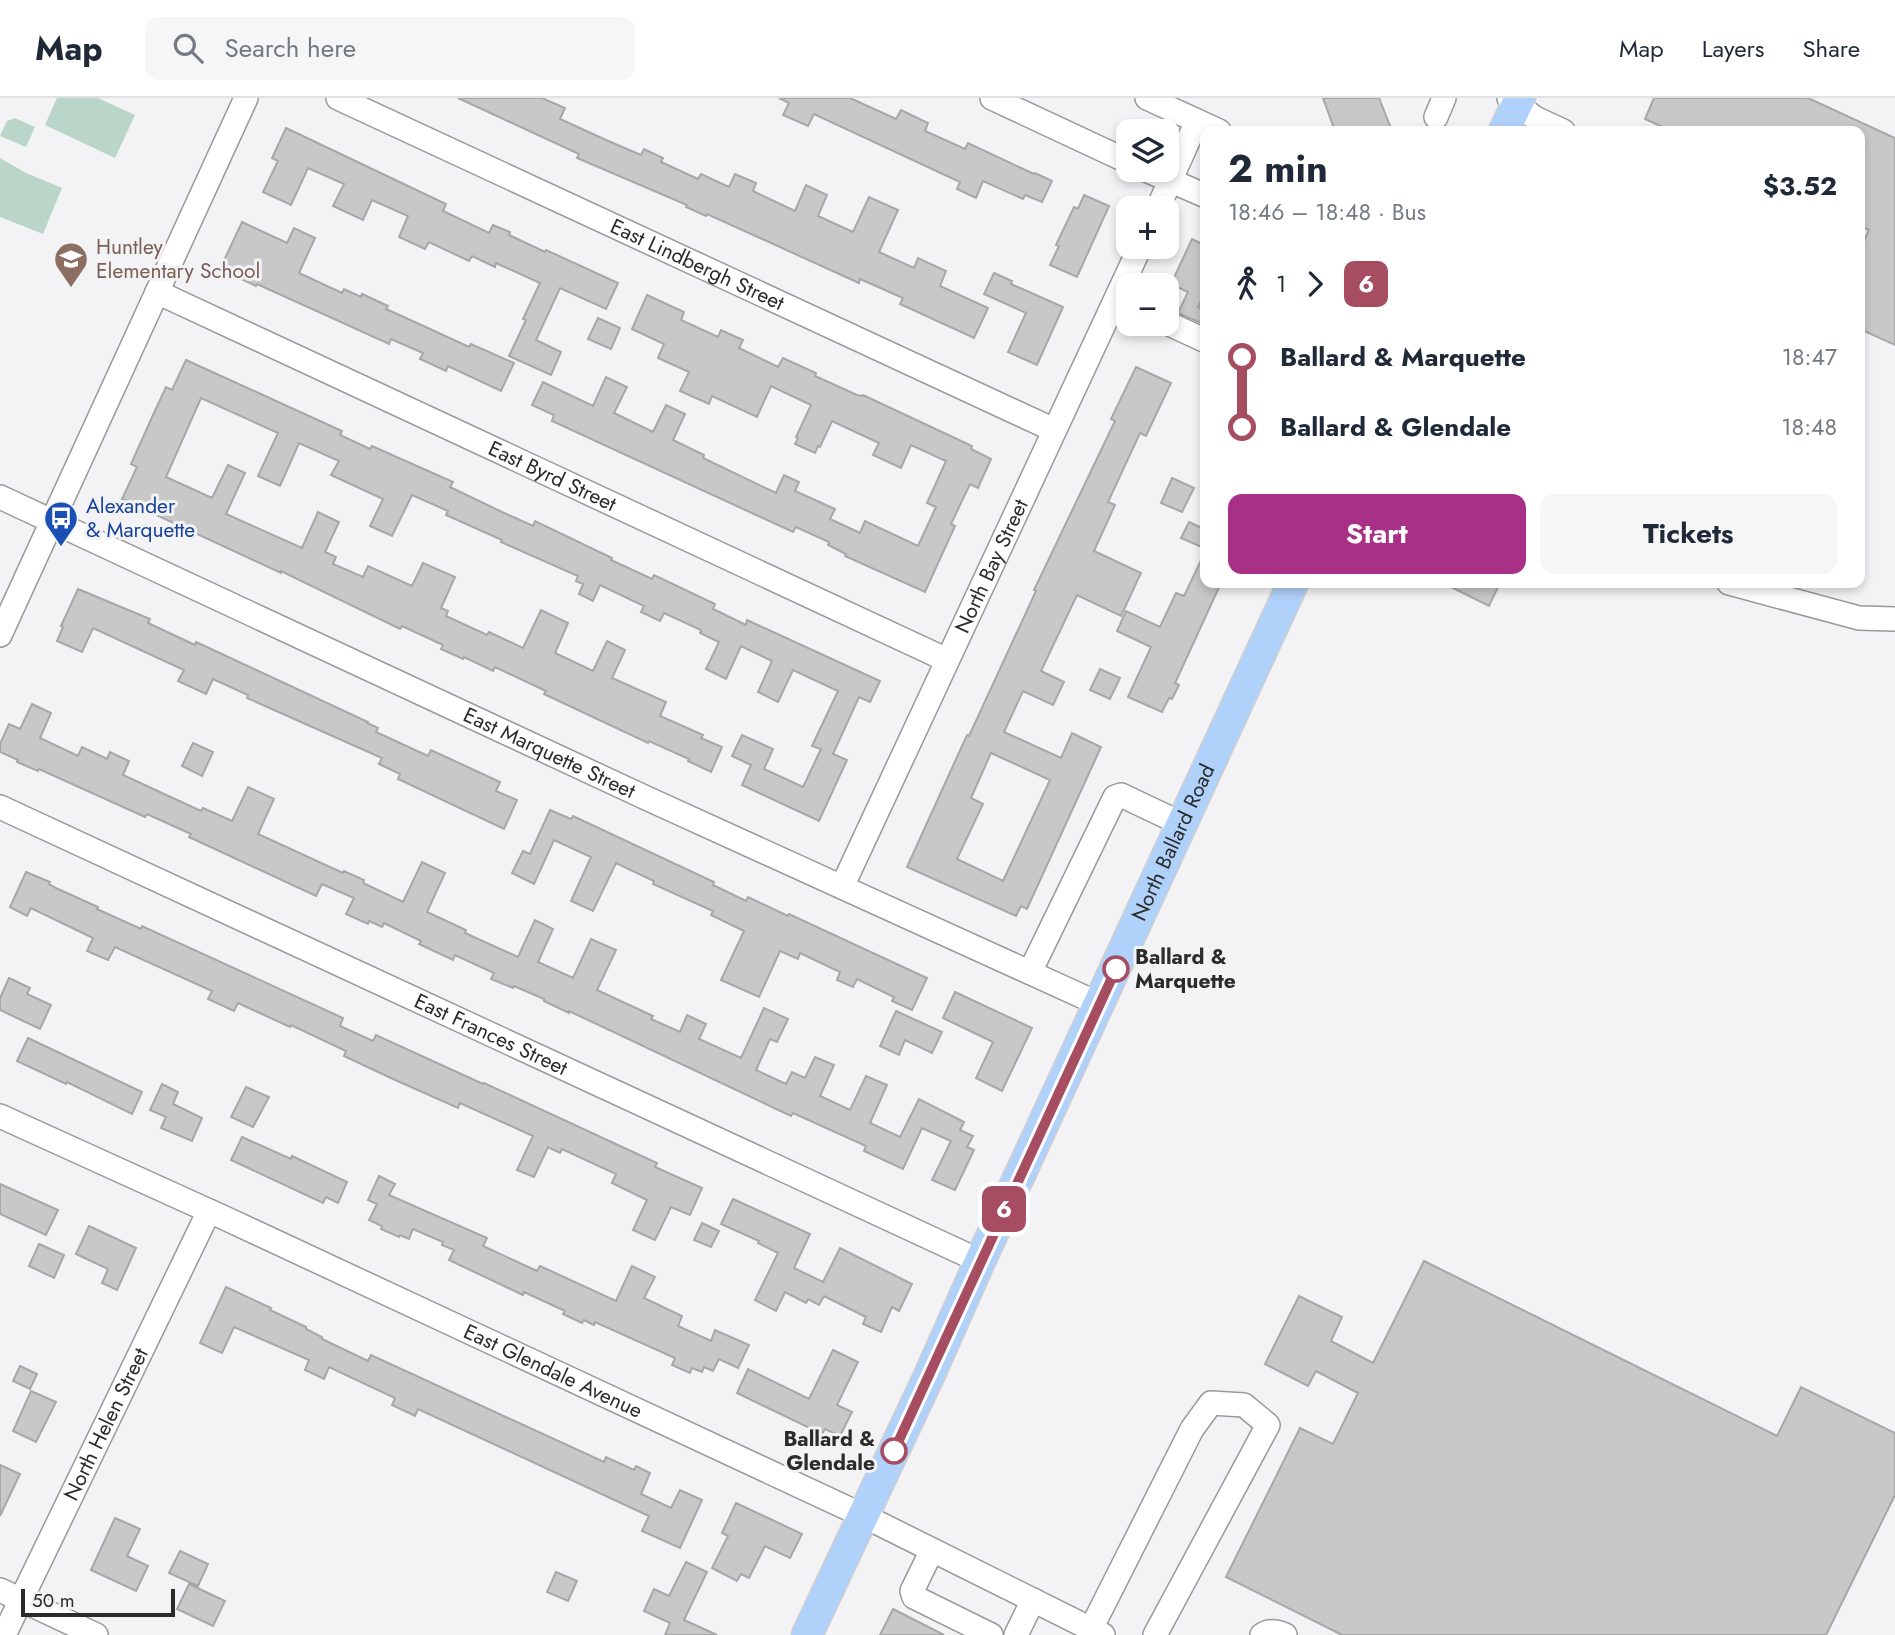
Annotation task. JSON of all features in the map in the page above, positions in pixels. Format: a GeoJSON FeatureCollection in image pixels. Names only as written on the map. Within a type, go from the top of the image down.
{"type":"FeatureCollection","features":[{"type":"Feature","properties":{"kind":"main road","name":"North Ballard Road"},"geometry":{"type":"LineString","coordinates":[[807,1635],[864,1517],[1291,588]]}},
{"type":"Feature","properties":{"kind":"street"},"geometry":{"type":"LineString","coordinates":[[0,635],[246,98]]}},
{"type":"Feature","properties":{"kind":"street","name":"East Lindbergh Street"},"geometry":{"type":"LineString","coordinates":[[338,98],[1054,430]]}},
{"type":"Feature","properties":{"kind":"street"},"geometry":{"type":"LineString","coordinates":[[992,98],[1116,156]]}},
{"type":"Feature","properties":{"kind":"street"},"geometry":{"type":"LineString","coordinates":[[1147,98],[1208,126]]}},
{"type":"Feature","properties":{"kind":"street"},"geometry":{"type":"LineString","coordinates":[[1512,108],[1552,126]]}},
{"type":"Feature","properties":{"kind":"street"},"geometry":{"type":"LineString","coordinates":[[1179,160],[1196,121]]}},
{"type":"Feature","properties":{"kind":"street"},"geometry":{"type":"LineString","coordinates":[[1172,182],[1200,194]]}},
{"type":"Feature","properties":{"kind":"street","name":"East Byrd Street"},"geometry":{"type":"LineString","coordinates":[[157,292],[947,660]]}},
{"type":"Feature","properties":{"kind":"street","name":"North Bay Street"},"geometry":{"type":"LineString","coordinates":[[842,887],[1054,430],[1116,313]]}},
{"type":"Feature","properties":{"kind":"street"},"geometry":{"type":"LineString","coordinates":[[1179,329],[1200,338]]}},
{"type":"Feature","properties":{"kind":"street","name":"East Marquette Street"},"geometry":{"type":"LineString","coordinates":[[0,497],[631,791],[1100,1004]]}},
{"type":"Feature","properties":{"kind":"street"},"geometry":{"type":"LineString","coordinates":[[1748,588],[1859,618],[1895,619]]}},
{"type":"Feature","properties":{"kind":"street"},"geometry":{"type":"LineString","coordinates":[[1030,972],[1115,797],[1121,795],[1182,824]]}},
{"type":"Feature","properties":{"kind":"street","name":"East Frances Street"},"geometry":{"type":"LineString","coordinates":[[0,807],[980,1261]]}},
{"type":"Feature","properties":{"kind":"street","name":"East Glendale Avenue"},"geometry":{"type":"LineString","coordinates":[[0,1116],[864,1517],[1033,1600],[1088,1631]]}},
{"type":"Feature","properties":{"kind":"street","name":"North Helen Street"},"geometry":{"type":"LineString","coordinates":[[4,1635],[209,1211]]}},
{"type":"Feature","properties":{"kind":"street"},"geometry":{"type":"LineString","coordinates":[[1088,1631],[1192,1429],[1211,1403],[1244,1405],[1268,1425],[1155,1635]]}},
{"type":"Feature","properties":{"kind":"street"},"geometry":{"type":"LineString","coordinates":[[932,1550],[912,1591],[914,1597],[991,1635]]}},
{"type":"Feature","properties":{"kind":"street"},"geometry":{"type":"LineString","coordinates":[[0,1590],[96,1635]]}},
{"type":"Feature","properties":{"kind":"street"},"geometry":{"type":"LineString","coordinates":[[1016,1635],[1033,1600]]}},
{"type":"Feature","properties":{"kind":"street"},"geometry":{"type":"LineString","coordinates":[[1262,1635],[1278,1632],[1285,1635]]}},
{"type":"Feature","properties":{"kind":"green space"},"geometry":{"type":"Polygon","coordinates":[[[57,98],[98,98],[135,115],[115,158],[45,125],[57,98]]]}},
{"type":"Feature","properties":{"kind":"green space"},"geometry":{"type":"Polygon","coordinates":[[[15,118],[35,127],[26,147],[0,136],[7,121],[15,118]]]}},
{"type":"Feature","properties":{"kind":"green space"},"geometry":{"type":"Polygon","coordinates":[[[0,158],[26,173],[62,188],[43,234],[0,217],[0,158]]]}},
{"type":"Feature","properties":{"kind":"building"},"geometry":{"type":"Polygon","coordinates":[[[458,98],[542,98],[565,108],[560,119],[606,140],[641,155],[644,149],[663,158],[661,162],[698,179],[701,174],[729,187],[735,174],[756,183],[753,191],[795,211],[806,185],[827,195],[818,216],[853,232],[869,197],[898,210],[879,252],[914,268],[918,258],[946,271],[940,286],[988,308],[974,338],[900,304],[903,298],[860,279],[859,283],[707,214],[706,216],[686,207],[687,205],[577,158],[579,154],[458,98]]]}},
{"type":"Feature","properties":{"kind":"building"},"geometry":{"type":"Polygon","coordinates":[[[779,98],[850,98],[896,119],[901,110],[928,123],[925,131],[965,149],[968,143],[1052,181],[1042,202],[1025,195],[1023,199],[983,181],[976,198],[957,189],[960,182],[814,114],[808,126],[783,115],[789,103],[779,98]]]}},
{"type":"Feature","properties":{"kind":"building"},"geometry":{"type":"Polygon","coordinates":[[[1323,98],[1379,98],[1390,126],[1333,126],[1323,98]]]}},
{"type":"Feature","properties":{"kind":"building"},"geometry":{"type":"Polygon","coordinates":[[[1654,98],[1808,98],[1895,138],[1895,345],[1865,331],[1865,238],[1869,230],[1865,228],[1865,126],[1660,126],[1645,119],[1654,98]]]}},
{"type":"Feature","properties":{"kind":"building"},"geometry":{"type":"Polygon","coordinates":[[[286,128],[446,204],[443,211],[489,233],[493,225],[545,252],[546,250],[618,283],[606,309],[560,288],[536,340],[561,352],[551,375],[509,356],[540,283],[496,263],[495,267],[472,256],[469,261],[429,242],[425,249],[399,237],[408,216],[372,200],[363,220],[333,206],[344,184],[308,168],[291,205],[263,192],[278,161],[272,158],[286,128]]]}},
{"type":"Feature","properties":{"kind":"building"},"geometry":{"type":"Polygon","coordinates":[[[1084,195],[1109,206],[1077,277],[1050,265],[1059,246],[1056,245],[1074,207],[1078,209],[1084,195]]]}},
{"type":"Feature","properties":{"kind":"building"},"geometry":{"type":"Polygon","coordinates":[[[242,222],[287,243],[294,228],[315,238],[299,273],[342,293],[344,289],[361,297],[362,294],[388,306],[386,309],[469,347],[471,344],[514,363],[501,391],[448,366],[446,371],[420,359],[423,353],[391,339],[389,344],[220,269],[242,222]]]}},
{"type":"Feature","properties":{"kind":"building"},"geometry":{"type":"Polygon","coordinates":[[[1192,239],[1200,243],[1200,322],[1179,313],[1188,292],[1179,288],[1179,273],[1176,273],[1192,239]]]}},
{"type":"Feature","properties":{"kind":"building"},"geometry":{"type":"Polygon","coordinates":[[[994,273],[1012,281],[1011,284],[1063,307],[1037,365],[1008,352],[1026,313],[984,294],[994,273]]]}},
{"type":"Feature","properties":{"kind":"building"},"geometry":{"type":"Polygon","coordinates":[[[647,295],[684,312],[681,320],[718,337],[721,330],[743,340],[739,348],[778,367],[783,358],[816,373],[815,376],[857,395],[863,395],[972,446],[971,449],[991,459],[978,488],[970,484],[951,524],[955,526],[925,592],[845,556],[846,554],[828,545],[829,542],[796,527],[793,532],[552,421],[554,415],[532,405],[543,382],[593,406],[606,377],[627,387],[614,413],[653,432],[666,405],[685,414],[673,440],[704,455],[703,458],[776,493],[784,475],[799,482],[795,491],[835,509],[830,519],[860,533],[865,521],[918,546],[936,507],[927,503],[946,461],[911,445],[901,468],[873,455],[879,443],[832,421],[815,453],[795,444],[811,405],[771,386],[757,417],[712,396],[709,404],[680,391],[689,372],[658,358],[664,344],[632,329],[647,295]]]}},
{"type":"Feature","properties":{"kind":"building"},"geometry":{"type":"Polygon","coordinates":[[[598,318],[620,328],[611,349],[588,339],[598,318]]]}},
{"type":"Feature","properties":{"kind":"building"},"geometry":{"type":"Polygon","coordinates":[[[186,360],[342,431],[340,435],[370,449],[372,446],[453,482],[450,487],[502,512],[533,526],[535,521],[652,579],[654,575],[715,604],[713,609],[746,625],[747,620],[880,681],[870,702],[859,697],[833,754],[847,760],[819,821],[742,785],[751,765],[732,756],[742,735],[773,749],[764,769],[803,787],[821,749],[812,746],[838,691],[793,670],[778,702],[758,692],[772,661],[741,646],[726,679],[706,669],[719,642],[700,633],[701,630],[664,613],[660,621],[641,612],[644,606],[600,585],[593,601],[579,594],[583,584],[576,581],[578,576],[501,542],[502,540],[446,515],[448,511],[412,495],[392,536],[370,526],[383,499],[331,475],[339,461],[299,443],[280,486],[258,476],[278,433],[201,398],[166,477],[212,498],[228,465],[245,473],[226,514],[302,548],[318,512],[339,522],[325,552],[336,557],[333,564],[363,577],[368,566],[412,586],[423,563],[455,577],[441,608],[448,611],[446,616],[487,635],[489,632],[523,648],[541,610],[568,623],[555,653],[593,671],[607,641],[625,650],[612,678],[666,702],[660,716],[703,735],[701,738],[722,747],[711,772],[688,761],[689,759],[649,741],[648,743],[544,694],[546,691],[495,667],[493,671],[464,657],[463,659],[441,649],[443,645],[402,626],[400,629],[281,571],[122,499],[137,467],[131,464],[153,415],[166,387],[172,390],[186,360]]]}},
{"type":"Feature","properties":{"kind":"building"},"geometry":{"type":"Polygon","coordinates":[[[1136,367],[1171,383],[1146,436],[1140,433],[1108,502],[1115,505],[1094,551],[1141,573],[1121,616],[1077,595],[1041,671],[1064,682],[1053,705],[1023,691],[1004,732],[1061,758],[1072,733],[1101,747],[1027,909],[1021,906],[1016,916],[907,867],[1115,421],[1111,419],[1136,367]],[[991,753],[971,798],[983,804],[957,859],[1003,881],[1050,780],[991,753]]]}},
{"type":"Feature","properties":{"kind":"building"},"geometry":{"type":"Polygon","coordinates":[[[1172,478],[1194,488],[1182,512],[1161,503],[1172,478]]]}},
{"type":"Feature","properties":{"kind":"building"},"geometry":{"type":"Polygon","coordinates":[[[1189,522],[1200,527],[1200,546],[1181,538],[1189,522]]]}},
{"type":"Feature","properties":{"kind":"building"},"geometry":{"type":"Polygon","coordinates":[[[1200,563],[1200,588],[1219,588],[1175,683],[1179,685],[1162,712],[1128,697],[1151,647],[1117,631],[1126,611],[1160,627],[1176,593],[1184,596],[1200,563]]]}},
{"type":"Feature","properties":{"kind":"building"},"geometry":{"type":"Polygon","coordinates":[[[1453,588],[1498,588],[1489,606],[1453,588]]]}},
{"type":"Feature","properties":{"kind":"building"},"geometry":{"type":"Polygon","coordinates":[[[78,589],[150,619],[148,623],[195,645],[196,642],[368,722],[378,728],[376,732],[428,756],[431,750],[500,782],[496,791],[517,800],[504,829],[398,779],[400,774],[379,764],[382,758],[247,698],[248,695],[213,679],[206,694],[178,681],[184,670],[93,628],[82,652],[57,641],[78,589]]]}},
{"type":"Feature","properties":{"kind":"building"},"geometry":{"type":"Polygon","coordinates":[[[1100,669],[1120,678],[1110,699],[1090,690],[1100,669]]]}},
{"type":"Feature","properties":{"kind":"building"},"geometry":{"type":"Polygon","coordinates":[[[32,704],[51,713],[40,738],[78,756],[82,747],[107,759],[110,752],[129,761],[123,775],[201,811],[203,808],[232,821],[248,787],[274,799],[258,834],[364,880],[363,883],[403,902],[422,862],[445,873],[427,912],[518,957],[535,920],[553,929],[538,962],[573,978],[591,939],[616,950],[597,990],[680,1032],[687,1015],[706,1024],[699,1039],[741,1058],[764,1008],[788,1019],[777,1042],[770,1039],[756,1070],[786,1084],[792,1072],[805,1078],[815,1057],[834,1065],[820,1096],[850,1110],[866,1076],[887,1085],[870,1123],[900,1137],[919,1099],[964,1122],[960,1130],[973,1136],[967,1147],[974,1150],[955,1190],[932,1180],[951,1141],[922,1128],[903,1169],[864,1151],[866,1146],[793,1113],[791,1116],[544,999],[491,979],[494,973],[455,955],[453,960],[384,923],[382,927],[369,921],[368,924],[346,914],[354,898],[322,884],[316,896],[189,837],[191,834],[147,814],[145,817],[39,769],[38,771],[17,762],[18,760],[0,752],[0,744],[9,724],[20,729],[32,704]]]}},
{"type":"Feature","properties":{"kind":"building"},"geometry":{"type":"Polygon","coordinates":[[[193,743],[213,752],[202,776],[182,766],[193,743]]]}},
{"type":"Feature","properties":{"kind":"building"},"geometry":{"type":"Polygon","coordinates":[[[550,810],[571,819],[573,816],[714,882],[713,885],[746,901],[748,897],[788,916],[789,914],[927,978],[912,1010],[892,1001],[894,997],[857,979],[853,987],[837,980],[840,972],[800,953],[798,959],[780,951],[759,997],[721,980],[744,931],[711,915],[713,911],[653,884],[654,881],[616,863],[593,911],[571,901],[591,857],[554,840],[534,884],[512,873],[523,851],[530,854],[550,810]]]}},
{"type":"Feature","properties":{"kind":"building"},"geometry":{"type":"Polygon","coordinates":[[[26,872],[98,907],[97,909],[141,929],[142,926],[343,1018],[340,1026],[373,1041],[376,1035],[657,1163],[655,1167],[702,1188],[690,1215],[671,1207],[655,1240],[633,1230],[647,1200],[612,1183],[616,1174],[562,1149],[560,1153],[548,1147],[534,1177],[517,1170],[533,1136],[460,1103],[458,1108],[393,1079],[344,1056],[346,1051],[291,1025],[290,1027],[238,1003],[234,1011],[208,999],[212,991],[115,947],[108,960],[87,951],[93,938],[31,908],[27,916],[10,907],[26,872]]]}},
{"type":"Feature","properties":{"kind":"building"},"geometry":{"type":"Polygon","coordinates":[[[9,978],[30,988],[27,994],[51,1005],[40,1029],[0,1010],[0,998],[9,978]]]}},
{"type":"Feature","properties":{"kind":"building"},"geometry":{"type":"Polygon","coordinates":[[[955,992],[1032,1028],[1002,1091],[976,1078],[993,1042],[943,1018],[955,992]]]}},
{"type":"Feature","properties":{"kind":"building"},"geometry":{"type":"Polygon","coordinates":[[[896,1011],[942,1032],[932,1053],[905,1040],[899,1055],[880,1046],[896,1011]]]}},
{"type":"Feature","properties":{"kind":"building"},"geometry":{"type":"Polygon","coordinates":[[[28,1038],[142,1092],[132,1114],[17,1061],[28,1038]]]}},
{"type":"Feature","properties":{"kind":"building"},"geometry":{"type":"Polygon","coordinates":[[[162,1084],[178,1092],[173,1104],[202,1118],[192,1141],[161,1128],[166,1117],[150,1110],[162,1084]]]}},
{"type":"Feature","properties":{"kind":"building"},"geometry":{"type":"Polygon","coordinates":[[[246,1087],[269,1097],[253,1127],[231,1117],[246,1087]]]}},
{"type":"Feature","properties":{"kind":"building"},"geometry":{"type":"Polygon","coordinates":[[[242,1137],[291,1159],[292,1156],[347,1182],[338,1203],[326,1197],[323,1203],[231,1160],[242,1137]]]}},
{"type":"Feature","properties":{"kind":"building"},"geometry":{"type":"Polygon","coordinates":[[[379,1176],[395,1184],[389,1195],[487,1238],[483,1246],[537,1271],[540,1266],[616,1301],[632,1266],[655,1277],[644,1298],[682,1316],[678,1326],[711,1341],[715,1330],[749,1345],[738,1368],[719,1359],[713,1371],[704,1367],[702,1372],[692,1368],[690,1373],[672,1365],[675,1358],[595,1322],[594,1325],[584,1320],[582,1323],[563,1314],[565,1311],[524,1292],[523,1295],[449,1260],[454,1250],[442,1245],[443,1242],[413,1229],[409,1239],[381,1229],[382,1226],[369,1220],[377,1204],[368,1200],[379,1176]]]}},
{"type":"Feature","properties":{"kind":"building"},"geometry":{"type":"Polygon","coordinates":[[[0,1184],[58,1210],[46,1235],[0,1214],[0,1184]]]}},
{"type":"Feature","properties":{"kind":"building"},"geometry":{"type":"Polygon","coordinates":[[[733,1199],[810,1234],[794,1268],[823,1282],[840,1248],[912,1284],[899,1311],[892,1307],[881,1332],[863,1324],[866,1317],[824,1296],[819,1305],[808,1299],[806,1303],[785,1292],[776,1311],[755,1300],[778,1253],[721,1224],[733,1199]]]}},
{"type":"Feature","properties":{"kind":"building"},"geometry":{"type":"Polygon","coordinates":[[[702,1223],[719,1231],[711,1247],[694,1240],[702,1223]]]}},
{"type":"Feature","properties":{"kind":"building"},"geometry":{"type":"Polygon","coordinates":[[[89,1226],[136,1248],[117,1290],[102,1283],[108,1269],[76,1254],[89,1226]]]}},
{"type":"Feature","properties":{"kind":"building"},"geometry":{"type":"Polygon","coordinates":[[[39,1244],[64,1255],[54,1278],[29,1266],[39,1244]]]}},
{"type":"Feature","properties":{"kind":"building"},"geometry":{"type":"Polygon","coordinates":[[[1424,1261],[1777,1436],[1801,1387],[1895,1433],[1895,1495],[1826,1635],[1342,1635],[1226,1577],[1300,1428],[1333,1444],[1358,1393],[1316,1371],[1308,1386],[1265,1364],[1299,1296],[1342,1317],[1331,1341],[1373,1363],[1424,1261]]]}},
{"type":"Feature","properties":{"kind":"building"},"geometry":{"type":"Polygon","coordinates":[[[226,1287],[271,1308],[270,1310],[306,1327],[322,1339],[368,1361],[371,1355],[604,1462],[606,1457],[634,1470],[636,1466],[650,1473],[641,1494],[671,1508],[680,1490],[702,1500],[680,1548],[642,1531],[649,1516],[418,1409],[415,1416],[392,1405],[395,1398],[329,1367],[324,1379],[305,1370],[309,1360],[234,1327],[222,1353],[200,1343],[226,1287]]]}},
{"type":"Feature","properties":{"kind":"building"},"geometry":{"type":"Polygon","coordinates":[[[833,1350],[858,1362],[837,1405],[852,1412],[840,1436],[825,1429],[822,1434],[737,1393],[748,1369],[809,1399],[833,1350]]]}},
{"type":"Feature","properties":{"kind":"building"},"geometry":{"type":"Polygon","coordinates":[[[20,1366],[37,1374],[30,1389],[13,1381],[20,1366]]]}},
{"type":"Feature","properties":{"kind":"building"},"geometry":{"type":"Polygon","coordinates":[[[31,1391],[56,1402],[36,1442],[13,1431],[31,1391]]]}},
{"type":"Feature","properties":{"kind":"building"},"geometry":{"type":"Polygon","coordinates":[[[0,1465],[20,1474],[0,1516],[0,1465]]]}},
{"type":"Feature","properties":{"kind":"building"},"geometry":{"type":"Polygon","coordinates":[[[736,1503],[802,1534],[790,1558],[765,1546],[749,1578],[741,1574],[737,1581],[712,1568],[728,1536],[722,1533],[736,1503]]]}},
{"type":"Feature","properties":{"kind":"building"},"geometry":{"type":"Polygon","coordinates":[[[115,1518],[140,1529],[127,1556],[148,1566],[136,1591],[91,1570],[115,1518]]]}},
{"type":"Feature","properties":{"kind":"building"},"geometry":{"type":"Polygon","coordinates":[[[180,1551],[208,1564],[198,1586],[169,1573],[180,1551]]]}},
{"type":"Feature","properties":{"kind":"building"},"geometry":{"type":"Polygon","coordinates":[[[686,1562],[707,1572],[684,1620],[717,1635],[665,1635],[670,1623],[644,1611],[654,1589],[669,1596],[686,1562]]]}},
{"type":"Feature","properties":{"kind":"building"},"geometry":{"type":"Polygon","coordinates":[[[556,1572],[577,1581],[568,1601],[547,1592],[556,1572]]]}},
{"type":"Feature","properties":{"kind":"building"},"geometry":{"type":"Polygon","coordinates":[[[189,1584],[225,1601],[213,1626],[177,1609],[189,1584]]]}},
{"type":"Feature","properties":{"kind":"building"},"geometry":{"type":"Polygon","coordinates":[[[893,1609],[944,1635],[880,1635],[893,1609]]]}},
{"type":"Feature","properties":{"kind":"bus line","name":"6"},"geometry":{"type":"LineString","coordinates":[[894,1451],[1116,969]]}},
{"type":"Feature","properties":{"kind":"place","name":"Huntley Elementary School"},"geometry":{"type":"Point","coordinates":[71,289]}},
{"type":"Feature","properties":{"kind":"place","name":"Alexander & Marquette"},"geometry":{"type":"Point","coordinates":[61,548]}},
{"type":"Feature","properties":{"kind":"place","name":"Ballard & Marquette"},"geometry":{"type":"Point","coordinates":[1116,969]}},
{"type":"Feature","properties":{"kind":"place","name":"Ballard & Glendale"},"geometry":{"type":"Point","coordinates":[894,1451]}}]}
